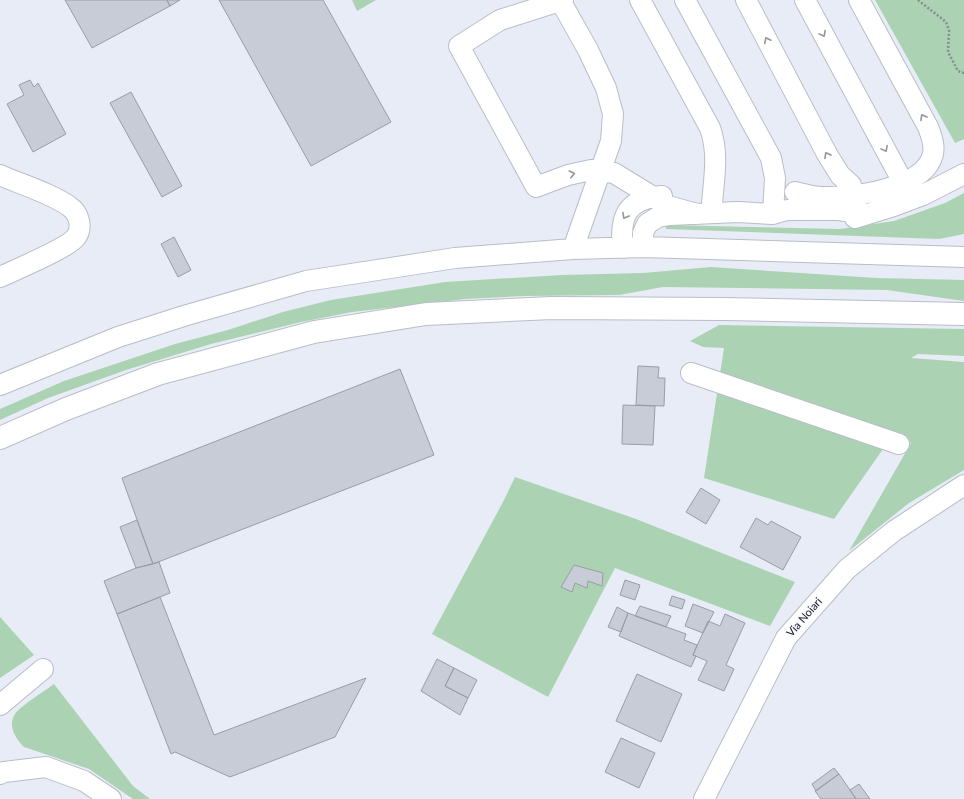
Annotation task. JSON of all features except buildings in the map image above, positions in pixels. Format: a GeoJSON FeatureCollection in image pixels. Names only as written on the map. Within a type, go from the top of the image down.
{"type":"FeatureCollection","features":[{"type":"Feature","properties":{"kind":"highway"},"geometry":{"type":"LineString","coordinates":[[0,438],[66,409],[158,374],[314,332],[426,314],[560,308],[733,309],[964,314]]}},
{"type":"Feature","properties":{"kind":"street"},"geometry":{"type":"LineString","coordinates":[[573,249],[600,171],[611,141],[613,114],[606,88],[561,0],[500,20],[459,46],[536,188],[568,174],[591,170],[600,171],[614,173],[652,197]]}},
{"type":"Feature","properties":{"kind":"street"},"geometry":{"type":"LineString","coordinates":[[640,0],[710,128],[715,141],[716,160],[705,209]]}},
{"type":"Feature","properties":{"kind":"street"},"geometry":{"type":"LineString","coordinates":[[685,0],[771,158],[775,178],[773,214]]}},
{"type":"Feature","properties":{"kind":"street"},"geometry":{"type":"LineString","coordinates":[[746,0],[827,154],[840,176],[851,185]]}},
{"type":"Feature","properties":{"kind":"street"},"geometry":{"type":"LineString","coordinates":[[805,0],[898,173]]}},
{"type":"Feature","properties":{"kind":"street"},"geometry":{"type":"LineString","coordinates":[[795,192],[821,197],[851,196],[874,192],[914,177],[924,170],[933,154],[934,142],[928,127],[859,0]]}},
{"type":"Feature","properties":{"kind":"street"},"geometry":{"type":"LineString","coordinates":[[773,214],[781,200],[807,187],[851,185],[876,180],[898,173],[933,154]]}},
{"type":"Feature","properties":{"kind":"street"},"geometry":{"type":"LineString","coordinates":[[643,247],[643,233],[646,224],[651,220],[670,215],[705,209],[773,214],[787,210],[839,210],[866,214],[916,198],[964,174]]}},
{"type":"Feature","properties":{"kind":"street"},"geometry":{"type":"LineString","coordinates":[[0,175],[71,207],[79,218],[79,228],[76,237],[66,245],[1,276]]}},
{"type":"Feature","properties":{"kind":"street"},"geometry":{"type":"LineString","coordinates":[[623,248],[621,223],[628,210],[638,201],[652,197],[674,195],[705,209]]}},
{"type":"Feature","properties":{"kind":"street"},"geometry":{"type":"LineString","coordinates":[[0,385],[118,337],[187,315],[306,281],[455,258],[573,249],[643,247],[964,257]]}},
{"type":"Feature","properties":{"kind":"street"},"geometry":{"type":"LineString","coordinates":[[691,373],[899,444]]}},
{"type":"Feature","properties":{"kind":"street","name":"Via Noiari"},"geometry":{"type":"LineString","coordinates":[[704,799],[786,638],[847,569],[894,531],[964,485]]}},
{"type":"Feature","properties":{"kind":"street"},"geometry":{"type":"LineString","coordinates":[[0,704],[43,669]]}},
{"type":"Feature","properties":{"kind":"street"},"geometry":{"type":"LineString","coordinates":[[1,771],[46,767],[84,781],[111,799]]}},
{"type":"Feature","properties":{"kind":"path"},"geometry":{"type":"LineString","coordinates":[[918,0],[946,22],[949,30],[948,52],[958,71],[964,73]]}},
{"type":"Feature","properties":{"kind":"green space"},"geometry":{"type":"Polygon","coordinates":[[[352,0],[376,0],[357,11],[352,0]]]}},
{"type":"Feature","properties":{"kind":"green space"},"geometry":{"type":"Polygon","coordinates":[[[875,0],[964,0],[964,139],[955,143],[875,0]]]}},
{"type":"Feature","properties":{"kind":"green space"},"geometry":{"type":"Polygon","coordinates":[[[964,193],[964,234],[939,239],[666,229],[666,225],[840,229],[894,221],[945,203],[964,193]]]}},
{"type":"Feature","properties":{"kind":"green space"},"geometry":{"type":"Polygon","coordinates":[[[711,267],[877,278],[964,280],[964,301],[887,290],[663,287],[619,295],[525,296],[465,299],[352,312],[301,322],[211,344],[126,370],[48,398],[0,420],[0,409],[64,381],[175,344],[228,330],[283,312],[331,300],[445,282],[562,275],[643,273],[711,267]]]}},
{"type":"Feature","properties":{"kind":"green space"},"geometry":{"type":"Polygon","coordinates":[[[719,325],[964,329],[964,356],[918,354],[911,358],[964,362],[964,470],[909,503],[849,551],[911,443],[895,432],[834,519],[704,478],[724,348],[703,347],[690,341],[719,325]]]}},
{"type":"Feature","properties":{"kind":"green space"},"geometry":{"type":"Polygon","coordinates":[[[515,477],[636,519],[795,582],[770,626],[615,568],[548,697],[432,634],[515,477]]]}},
{"type":"Feature","properties":{"kind":"green space"},"geometry":{"type":"Polygon","coordinates":[[[0,617],[34,655],[0,678],[0,617]]]}},
{"type":"Feature","properties":{"kind":"green space"},"geometry":{"type":"Polygon","coordinates":[[[54,684],[133,786],[150,799],[133,799],[89,769],[24,747],[21,744],[12,728],[15,714],[27,703],[54,684]]]}}]}
